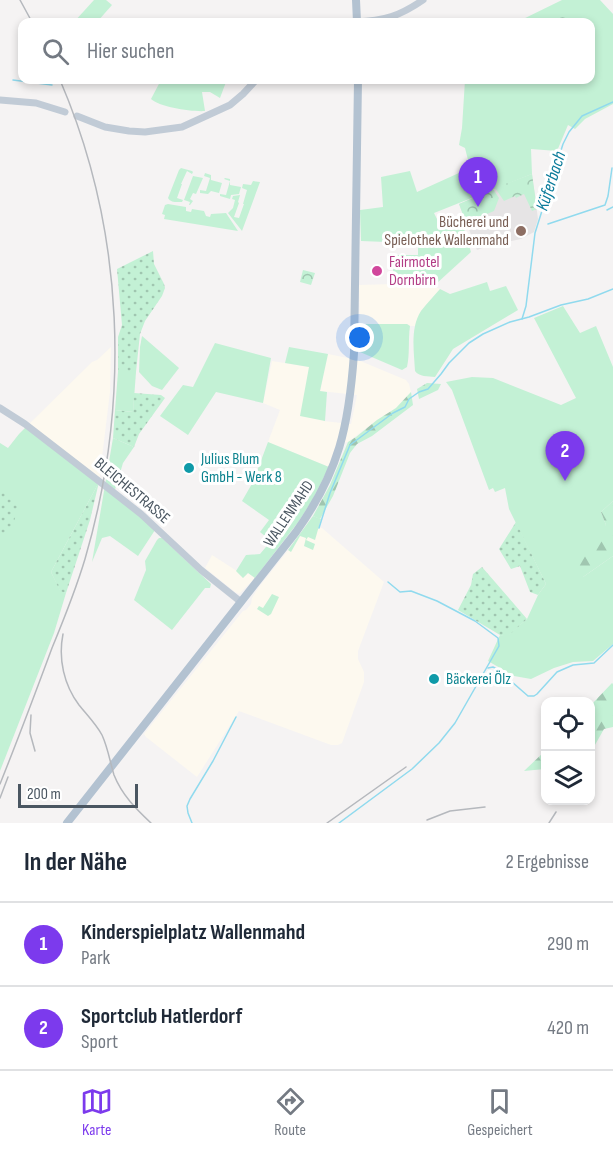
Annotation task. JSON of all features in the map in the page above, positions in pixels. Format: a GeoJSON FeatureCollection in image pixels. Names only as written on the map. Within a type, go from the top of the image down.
{"type":"FeatureCollection","features":[{"type":"Feature","properties":{"kind":"main road"},"geometry":{"type":"LineString","coordinates":[[356,0],[356,18]]}},
{"type":"Feature","properties":{"kind":"main road","name":"WALLENMAHD"},"geometry":{"type":"LineString","coordinates":[[67,823],[242,602],[313,507],[333,467],[344,432],[352,386],[358,84]]}},
{"type":"Feature","properties":{"kind":"street"},"geometry":{"type":"LineString","coordinates":[[390,18],[407,11],[423,0]]}},
{"type":"Feature","properties":{"kind":"street"},"geometry":{"type":"LineString","coordinates":[[77,116],[105,127],[129,131],[145,132],[176,128],[231,105],[252,84]]}},
{"type":"Feature","properties":{"kind":"street"},"geometry":{"type":"LineString","coordinates":[[0,99],[36,103],[65,112]]}},
{"type":"Feature","properties":{"kind":"street","name":"BLEICHESTRASSE"},"geometry":{"type":"LineString","coordinates":[[0,408],[25,424],[141,514],[196,566],[242,602]]}},
{"type":"Feature","properties":{"kind":"shaded area"},"geometry":{"type":"Polygon","coordinates":[[[532,174],[538,219],[534,232],[521,239],[477,250],[459,204],[532,174]]]}},
{"type":"Feature","properties":{"kind":"shaded area"},"geometry":{"type":"Polygon","coordinates":[[[427,283],[440,289],[421,311],[415,326],[360,324],[359,285],[427,283]]]}},
{"type":"Feature","properties":{"kind":"shaded area"},"geometry":{"type":"Polygon","coordinates":[[[111,347],[110,392],[99,482],[27,426],[92,362],[111,347]]]}},
{"type":"Feature","properties":{"kind":"shaded area"},"geometry":{"type":"Polygon","coordinates":[[[328,354],[358,360],[406,380],[411,392],[396,408],[348,442],[337,444],[329,467],[268,442],[280,410],[263,403],[272,361],[309,367],[323,421],[351,424],[357,395],[320,391],[328,354]]]}},
{"type":"Feature","properties":{"kind":"shaded area"},"geometry":{"type":"Polygon","coordinates":[[[322,528],[384,582],[358,651],[358,659],[364,672],[364,682],[342,743],[331,745],[239,711],[197,777],[144,734],[251,604],[259,587],[302,533],[322,528]]]}},
{"type":"Feature","properties":{"kind":"shaded area"},"geometry":{"type":"Polygon","coordinates":[[[212,555],[244,577],[248,573],[255,578],[239,594],[235,592],[205,568],[212,555]]]}},
{"type":"Feature","properties":{"kind":"green space"},"geometry":{"type":"Polygon","coordinates":[[[94,0],[106,0],[112,5],[101,18],[78,18],[94,0]]]}},
{"type":"Feature","properties":{"kind":"green space"},"geometry":{"type":"Polygon","coordinates":[[[562,0],[600,0],[613,14],[613,104],[585,119],[575,129],[568,125],[557,151],[531,149],[532,174],[434,213],[441,227],[462,222],[471,252],[436,284],[394,281],[392,255],[418,255],[418,241],[361,241],[360,210],[383,207],[381,177],[410,171],[417,192],[470,168],[465,148],[459,145],[465,84],[595,84],[595,18],[525,18],[562,0]]]}},
{"type":"Feature","properties":{"kind":"green space"},"geometry":{"type":"Polygon","coordinates":[[[563,5],[571,16],[549,18],[548,16],[563,5]]]}},
{"type":"Feature","properties":{"kind":"green space"},"geometry":{"type":"Polygon","coordinates":[[[159,84],[225,84],[220,98],[210,92],[202,92],[205,111],[168,107],[151,99],[159,84]]]}},
{"type":"Feature","properties":{"kind":"green space"},"geometry":{"type":"Polygon","coordinates":[[[181,168],[193,172],[192,174],[187,171],[181,184],[177,198],[183,200],[182,202],[172,201],[168,198],[181,168]]]}},
{"type":"Feature","properties":{"kind":"green space"},"geometry":{"type":"Polygon","coordinates":[[[205,173],[211,175],[211,180],[222,183],[219,193],[211,191],[208,194],[200,193],[200,190],[206,191],[210,178],[204,176],[205,173]]]}},
{"type":"Feature","properties":{"kind":"green space"},"geometry":{"type":"Polygon","coordinates":[[[532,174],[537,209],[532,211],[524,194],[504,201],[495,188],[532,174]]]}},
{"type":"Feature","properties":{"kind":"green space"},"geometry":{"type":"Polygon","coordinates":[[[193,176],[203,178],[196,194],[193,193],[190,199],[193,201],[189,205],[190,202],[184,200],[193,176]]]}},
{"type":"Feature","properties":{"kind":"green space"},"geometry":{"type":"Polygon","coordinates":[[[230,181],[230,185],[241,187],[239,194],[231,195],[230,199],[220,196],[220,194],[226,195],[230,181]]]}},
{"type":"Feature","properties":{"kind":"green space"},"geometry":{"type":"Polygon","coordinates":[[[253,181],[260,182],[242,231],[228,213],[233,208],[235,200],[232,199],[233,196],[240,195],[234,217],[239,218],[247,190],[242,188],[243,184],[251,185],[253,181]]]}},
{"type":"Feature","properties":{"kind":"green space"},"geometry":{"type":"Polygon","coordinates":[[[493,189],[499,198],[494,211],[466,223],[459,204],[493,189]]]}},
{"type":"Feature","properties":{"kind":"green space"},"geometry":{"type":"Polygon","coordinates":[[[165,205],[186,207],[186,211],[191,212],[192,209],[204,211],[206,216],[210,217],[211,214],[226,213],[238,231],[164,219],[165,215],[162,214],[165,205]]]}},
{"type":"Feature","properties":{"kind":"green space"},"geometry":{"type":"Polygon","coordinates":[[[153,251],[154,264],[165,288],[145,321],[140,334],[136,372],[118,372],[118,337],[122,325],[117,269],[153,251]]]}},
{"type":"Feature","properties":{"kind":"green space"},"geometry":{"type":"Polygon","coordinates":[[[303,270],[315,273],[311,285],[300,282],[303,270]]]}},
{"type":"Feature","properties":{"kind":"green space"},"geometry":{"type":"Polygon","coordinates":[[[487,282],[490,291],[506,286],[518,310],[453,349],[435,377],[417,373],[415,371],[414,332],[421,311],[440,289],[450,294],[487,282]]]}},
{"type":"Feature","properties":{"kind":"green space"},"geometry":{"type":"Polygon","coordinates":[[[563,306],[580,333],[596,326],[613,367],[613,501],[601,512],[606,525],[583,577],[613,556],[613,644],[593,661],[573,662],[531,679],[514,676],[488,661],[500,635],[507,636],[527,619],[546,584],[509,509],[505,488],[495,492],[493,488],[489,490],[452,390],[446,382],[472,377],[493,378],[561,405],[576,398],[534,318],[563,306]]]}},
{"type":"Feature","properties":{"kind":"green space"},"geometry":{"type":"Polygon","coordinates":[[[360,324],[407,324],[410,326],[407,367],[402,370],[360,352],[360,324]]]}},
{"type":"Feature","properties":{"kind":"green space"},"geometry":{"type":"Polygon","coordinates":[[[142,336],[179,368],[162,390],[152,386],[139,372],[142,336]]]}},
{"type":"Feature","properties":{"kind":"green space"},"geometry":{"type":"Polygon","coordinates":[[[215,343],[271,358],[263,403],[216,392],[188,435],[160,416],[183,385],[193,387],[215,343]]]}},
{"type":"Feature","properties":{"kind":"green space"},"geometry":{"type":"Polygon","coordinates":[[[289,347],[328,354],[320,391],[327,392],[325,421],[300,416],[309,367],[285,363],[289,347]]]}},
{"type":"Feature","properties":{"kind":"green space"},"geometry":{"type":"Polygon","coordinates":[[[118,372],[136,372],[133,412],[115,410],[118,372]]]}},
{"type":"Feature","properties":{"kind":"green space"},"geometry":{"type":"Polygon","coordinates":[[[427,383],[441,384],[438,390],[419,399],[417,389],[427,383]]]}},
{"type":"Feature","properties":{"kind":"green space"},"geometry":{"type":"Polygon","coordinates":[[[411,392],[413,405],[372,436],[357,444],[350,453],[333,496],[320,519],[313,516],[330,485],[348,442],[396,408],[411,392]]]}},
{"type":"Feature","properties":{"kind":"green space"},"geometry":{"type":"Polygon","coordinates":[[[134,393],[161,395],[165,398],[139,434],[134,447],[113,438],[115,410],[133,412],[134,393]]]}},
{"type":"Feature","properties":{"kind":"green space"},"geometry":{"type":"Polygon","coordinates":[[[27,426],[99,482],[51,572],[60,590],[66,593],[54,633],[0,771],[0,443],[8,448],[27,426]]]}},
{"type":"Feature","properties":{"kind":"green space"},"geometry":{"type":"Polygon","coordinates":[[[113,438],[134,447],[123,463],[114,493],[155,530],[138,556],[110,536],[102,538],[92,562],[113,438]]]}},
{"type":"Feature","properties":{"kind":"green space"},"geometry":{"type":"Polygon","coordinates":[[[268,442],[329,467],[299,521],[255,578],[248,573],[243,578],[236,571],[246,555],[260,554],[271,541],[260,532],[269,520],[242,501],[253,482],[268,442]]]}},
{"type":"Feature","properties":{"kind":"green space"},"geometry":{"type":"Polygon","coordinates":[[[99,482],[90,520],[66,593],[60,591],[51,572],[99,482]]]}},
{"type":"Feature","properties":{"kind":"green space"},"geometry":{"type":"Polygon","coordinates":[[[4,488],[20,503],[11,530],[0,542],[0,493],[4,488]]]}},
{"type":"Feature","properties":{"kind":"green space"},"geometry":{"type":"Polygon","coordinates":[[[613,501],[613,556],[583,577],[567,563],[606,525],[601,512],[613,501]]]}},
{"type":"Feature","properties":{"kind":"green space"},"geometry":{"type":"Polygon","coordinates":[[[313,516],[321,519],[315,540],[308,537],[306,540],[315,544],[313,550],[304,546],[306,538],[300,536],[291,552],[288,550],[313,516]]]}},
{"type":"Feature","properties":{"kind":"green space"},"geometry":{"type":"Polygon","coordinates":[[[516,522],[546,584],[538,595],[530,592],[520,566],[511,569],[499,549],[516,522]]]}},
{"type":"Feature","properties":{"kind":"green space"},"geometry":{"type":"Polygon","coordinates":[[[159,538],[162,538],[211,584],[210,588],[205,588],[172,630],[134,600],[146,570],[145,561],[159,538]]]}},
{"type":"Feature","properties":{"kind":"green space"},"geometry":{"type":"Polygon","coordinates":[[[482,567],[527,619],[507,637],[458,610],[471,585],[473,574],[482,567]]]}},
{"type":"Feature","properties":{"kind":"green space"},"geometry":{"type":"Polygon","coordinates":[[[272,594],[279,597],[268,616],[257,609],[259,606],[263,608],[272,594]]]}},
{"type":"Feature","properties":{"kind":"green space"},"geometry":{"type":"Polygon","coordinates":[[[613,684],[613,727],[604,729],[595,745],[595,701],[613,684]]]}},
{"type":"Feature","properties":{"kind":"green space"},"geometry":{"type":"Polygon","coordinates":[[[541,755],[541,769],[524,771],[541,755]]]}},
{"type":"Feature","properties":{"kind":"waterway"},"geometry":{"type":"LineString","coordinates":[[13,80],[18,81]]}},
{"type":"Feature","properties":{"kind":"waterway"},"geometry":{"type":"LineString","coordinates":[[44,84],[52,85]]}},
{"type":"Feature","properties":{"kind":"waterway","name":"Küferbach"},"geometry":{"type":"LineString","coordinates":[[522,319],[526,306],[535,233],[563,144],[582,116],[613,102]]}},
{"type":"Feature","properties":{"kind":"waterway"},"geometry":{"type":"LineString","coordinates":[[548,224],[605,205],[612,168]]}},
{"type":"Feature","properties":{"kind":"waterway"},"geometry":{"type":"LineString","coordinates":[[607,210],[613,207]]}},
{"type":"Feature","properties":{"kind":"waterway"},"geometry":{"type":"LineString","coordinates":[[319,528],[330,493],[350,445],[393,413],[405,407],[409,399],[428,389],[469,343],[510,322],[561,305],[588,299],[613,289]]}},
{"type":"Feature","properties":{"kind":"waterway"},"geometry":{"type":"LineString","coordinates":[[339,823],[412,769],[439,743],[455,723],[499,646],[498,638],[475,621],[437,601],[411,591],[400,592],[388,582]]}},
{"type":"Feature","properties":{"kind":"waterway"},"geometry":{"type":"LineString","coordinates":[[488,668],[497,669],[528,696],[534,696],[557,672],[573,665],[594,663],[613,645]]}},
{"type":"Feature","properties":{"kind":"waterway"},"geometry":{"type":"LineString","coordinates":[[192,823],[187,806],[236,717]]}},
{"type":"Feature","properties":{"kind":"railway"},"geometry":{"type":"LineString","coordinates":[[20,0],[30,18]]}},
{"type":"Feature","properties":{"kind":"railway"},"geometry":{"type":"LineString","coordinates":[[0,784],[70,604],[85,559],[100,500],[110,439],[114,378],[114,317],[109,257],[98,196],[82,137],[62,84]]}},
{"type":"Feature","properties":{"kind":"railway"},"geometry":{"type":"LineString","coordinates":[[63,634],[61,653],[69,689],[102,735],[114,775],[121,789],[151,823]]}},
{"type":"Feature","properties":{"kind":"railway"},"geometry":{"type":"LineString","coordinates":[[31,715],[30,733],[35,751]]}},
{"type":"Feature","properties":{"kind":"railway"},"geometry":{"type":"LineString","coordinates":[[327,823],[406,767]]}},
{"type":"Feature","properties":{"kind":"railway"},"geometry":{"type":"LineString","coordinates":[[0,798],[8,777]]}},
{"type":"Feature","properties":{"kind":"railway"},"geometry":{"type":"LineString","coordinates":[[427,820],[450,811],[485,807]]}},
{"type":"Feature","properties":{"kind":"railway"},"geometry":{"type":"LineString","coordinates":[[549,823],[556,812]]}},
{"type":"Feature","properties":{"kind":"place","name":"Kinderspielplatz Wallenmahd"},"geometry":{"type":"Point","coordinates":[478,207]}},
{"type":"Feature","properties":{"kind":"place","name":"Bücherei und Spielothek Wallenmahd"},"geometry":{"type":"Point","coordinates":[521,231]}},
{"type":"Feature","properties":{"kind":"place","name":"Fairmotel Dornbirn"},"geometry":{"type":"Point","coordinates":[377,271]}},
{"type":"Feature","properties":{"kind":"place","name":"Julius Blum GmbH - Werk 8"},"geometry":{"type":"Point","coordinates":[189,468]}},
{"type":"Feature","properties":{"kind":"place","name":"Sportclub Hatlerdorf"},"geometry":{"type":"Point","coordinates":[565,481]}},
{"type":"Feature","properties":{"kind":"place","name":"Bäckerei Ölz"},"geometry":{"type":"Point","coordinates":[434,679]}}]}
